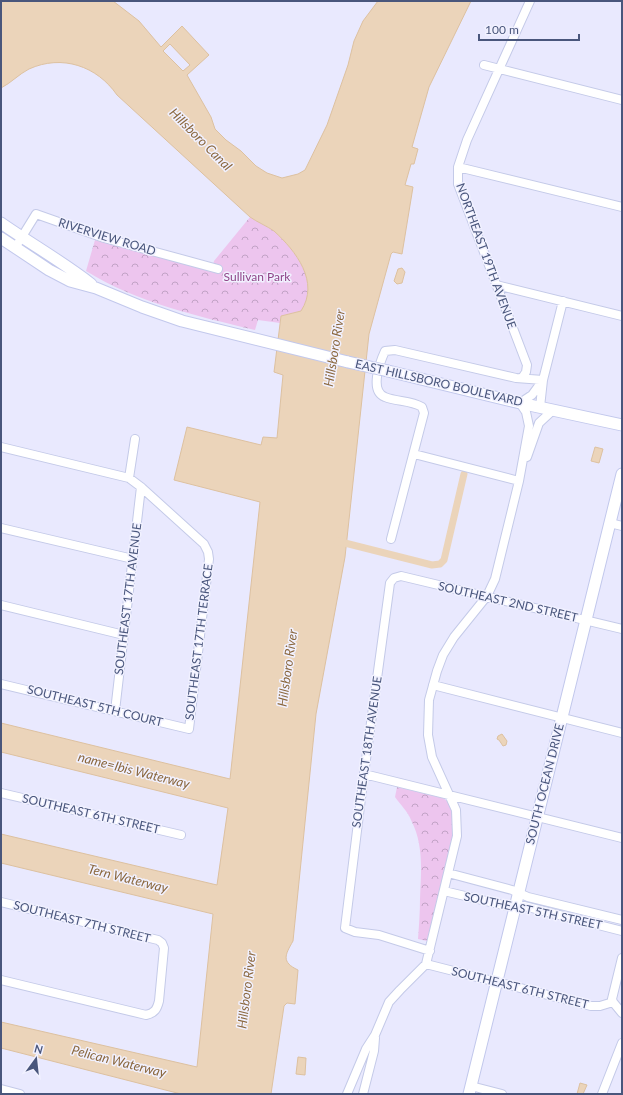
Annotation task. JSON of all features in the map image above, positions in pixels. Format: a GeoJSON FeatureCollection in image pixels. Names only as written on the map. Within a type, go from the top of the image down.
{"type":"FeatureCollection","features":[{"type":"Feature","properties":{"kind":"main road","name":"EAST HILLSBORO BOULEVARD"},"geometry":{"type":"LineString","coordinates":[[1,223],[72,269],[96,288]]}},
{"type":"Feature","properties":{"kind":"main road","name":"EAST HILLSBORO BOULEVARD"},"geometry":{"type":"LineString","coordinates":[[1,238],[49,270],[70,281],[96,288],[164,315],[253,339],[520,403],[622,425]]}},
{"type":"Feature","properties":{"kind":"main road","name":"SOUTH OCEAN DRIVE"},"geometry":{"type":"LineString","coordinates":[[470,1090],[622,474]]}},
{"type":"Feature","properties":{"kind":"street","name":"NORTHEAST 19TH AVENUE"},"geometry":{"type":"LineString","coordinates":[[522,378],[526,372],[527,365],[458,184],[458,167],[467,140],[530,1]]}},
{"type":"Feature","properties":{"kind":"street"},"geometry":{"type":"LineString","coordinates":[[484,65],[622,100]]}},
{"type":"Feature","properties":{"kind":"street"},"geometry":{"type":"LineString","coordinates":[[458,167],[622,207]]}},
{"type":"Feature","properties":{"kind":"street","name":"RIVERVIEW ROAD"},"geometry":{"type":"LineString","coordinates":[[15,248],[36,214],[104,238],[218,269]]}},
{"type":"Feature","properties":{"kind":"street"},"geometry":{"type":"LineString","coordinates":[[496,285],[622,316]]}},
{"type":"Feature","properties":{"kind":"street"},"geometry":{"type":"LineString","coordinates":[[540,407],[543,380],[563,301]]}},
{"type":"Feature","properties":{"kind":"street"},"geometry":{"type":"LineString","coordinates":[[391,539],[424,413],[422,407],[415,403],[386,398],[381,395],[376,382],[381,360],[385,351],[395,350],[516,378],[543,380]]}},
{"type":"Feature","properties":{"kind":"street"},"geometry":{"type":"LineString","coordinates":[[347,1094],[366,1049],[375,1035],[390,1002],[426,964],[430,951],[457,836],[456,810],[432,757],[428,735],[430,700],[437,671],[443,655],[454,637],[487,596],[495,579],[519,481],[529,426],[526,412],[520,403],[532,395],[543,380]]}},
{"type":"Feature","properties":{"kind":"street"},"geometry":{"type":"LineString","coordinates":[[519,481],[539,423],[553,410]]}},
{"type":"Feature","properties":{"kind":"street"},"geometry":{"type":"LineString","coordinates":[[129,478],[135,439]]}},
{"type":"Feature","properties":{"kind":"street"},"geometry":{"type":"LineString","coordinates":[[1,447],[129,478],[141,487]]}},
{"type":"Feature","properties":{"kind":"street"},"geometry":{"type":"LineString","coordinates":[[414,454],[519,481]]}},
{"type":"Feature","properties":{"kind":"street","name":"SOUTHEAST 17TH AVENUE"},"geometry":{"type":"LineString","coordinates":[[116,711],[141,487]]}},
{"type":"Feature","properties":{"kind":"street","name":"SOUTHEAST 17TH TERRACE"},"geometry":{"type":"LineString","coordinates":[[141,487],[204,544],[208,552],[209,559],[189,729]]}},
{"type":"Feature","properties":{"kind":"street"},"geometry":{"type":"LineString","coordinates":[[610,523],[622,526]]}},
{"type":"Feature","properties":{"kind":"street"},"geometry":{"type":"LineString","coordinates":[[1,528],[133,559]]}},
{"type":"Feature","properties":{"kind":"street","name":"SOUTHEAST 2ND STREET"},"geometry":{"type":"LineString","coordinates":[[394,578],[401,576],[622,629]]}},
{"type":"Feature","properties":{"kind":"street","name":"SOUTHEAST 18TH AVENUE"},"geometry":{"type":"LineString","coordinates":[[394,578],[390,583],[345,928],[355,932],[379,935],[430,951]]}},
{"type":"Feature","properties":{"kind":"street"},"geometry":{"type":"LineString","coordinates":[[1,605],[124,635]]}},
{"type":"Feature","properties":{"kind":"street","name":"SOUTHEAST 5TH COURT"},"geometry":{"type":"LineString","coordinates":[[1,684],[189,729]]}},
{"type":"Feature","properties":{"kind":"street"},"geometry":{"type":"LineString","coordinates":[[433,685],[622,733]]}},
{"type":"Feature","properties":{"kind":"street"},"geometry":{"type":"LineString","coordinates":[[364,774],[622,838]]}},
{"type":"Feature","properties":{"kind":"street","name":"SOUTHEAST 6TH STREET"},"geometry":{"type":"LineString","coordinates":[[1,793],[181,835]]}},
{"type":"Feature","properties":{"kind":"street","name":"SOUTHEAST 5TH STREET"},"geometry":{"type":"LineString","coordinates":[[448,873],[512,890],[528,897],[622,920]]}},
{"type":"Feature","properties":{"kind":"street","name":"SOUTHEAST 5TH STREET"},"geometry":{"type":"LineString","coordinates":[[444,891],[507,906],[524,906],[622,930]]}},
{"type":"Feature","properties":{"kind":"street","name":"SOUTHEAST 7TH STREET"},"geometry":{"type":"LineString","coordinates":[[1,902],[158,940],[162,943],[164,948],[159,1001],[157,1009],[153,1014],[146,1015],[1,980]]}},
{"type":"Feature","properties":{"kind":"street"},"geometry":{"type":"LineString","coordinates":[[622,958],[613,996],[613,1002],[622,1013]]}},
{"type":"Feature","properties":{"kind":"street","name":"SOUTHEAST 6TH STREET"},"geometry":{"type":"LineString","coordinates":[[426,964],[591,1006],[600,1006],[613,1002]]}},
{"type":"Feature","properties":{"kind":"street"},"geometry":{"type":"LineString","coordinates":[[363,1094],[374,1051],[375,1035]]}},
{"type":"Feature","properties":{"kind":"street"},"geometry":{"type":"LineString","coordinates":[[602,1094],[622,1043]]}},
{"type":"Feature","properties":{"kind":"street"},"geometry":{"type":"LineString","coordinates":[[1,1089],[20,1094]]}},
{"type":"Feature","properties":{"kind":"street"},"geometry":{"type":"LineString","coordinates":[[470,1090],[502,1094]]}},
{"type":"Feature","properties":{"kind":"green space","name":"Sullivan Park"},"geometry":{"type":"Polygon","coordinates":[[[250,217],[274,231],[282,239],[297,257],[307,278],[308,289],[306,300],[301,311],[281,316],[280,323],[258,320],[255,330],[190,314],[126,292],[86,271],[95,240],[212,270],[214,261],[250,217]]]}},
{"type":"Feature","properties":{"kind":"green space"},"geometry":{"type":"Polygon","coordinates":[[[397,787],[443,798],[450,806],[453,816],[452,839],[427,941],[418,939],[420,914],[420,849],[410,817],[395,797],[397,787]]]}},
{"type":"Feature","properties":{"kind":"water"},"geometry":{"type":"Polygon","coordinates":[[[1,1],[113,1],[139,21],[161,47],[182,26],[209,55],[187,75],[211,117],[215,129],[256,166],[267,173],[282,178],[298,174],[305,170],[327,125],[348,65],[354,41],[363,21],[378,1],[471,1],[429,87],[412,147],[418,149],[414,164],[411,164],[405,185],[413,187],[402,254],[393,252],[391,254],[369,334],[345,557],[316,714],[293,941],[286,958],[289,964],[298,970],[295,1004],[287,1003],[284,1006],[271,1094],[181,1094],[1,1048],[1,1022],[197,1067],[213,914],[1,863],[1,834],[217,885],[228,808],[1,752],[1,723],[230,779],[260,502],[174,480],[187,427],[261,445],[263,437],[277,438],[283,375],[274,372],[281,316],[301,311],[306,300],[308,289],[307,278],[297,257],[274,231],[250,217],[117,95],[109,85],[89,70],[66,63],[41,65],[22,73],[1,88],[1,1]],[[170,44],[163,51],[183,71],[190,65],[170,44]]]}},
{"type":"Feature","properties":{"kind":"water"},"geometry":{"type":"Polygon","coordinates":[[[402,268],[405,272],[402,283],[397,284],[394,281],[398,269],[402,268]]]}},
{"type":"Feature","properties":{"kind":"water"},"geometry":{"type":"Polygon","coordinates":[[[595,447],[603,449],[599,463],[591,461],[595,447]]]}},
{"type":"Feature","properties":{"kind":"water"},"geometry":{"type":"Polygon","coordinates":[[[502,734],[507,741],[506,745],[503,746],[497,739],[498,736],[502,734]]]}},
{"type":"Feature","properties":{"kind":"water"},"geometry":{"type":"Polygon","coordinates":[[[298,1057],[306,1058],[305,1075],[296,1074],[298,1057]]]}},
{"type":"Feature","properties":{"kind":"water"},"geometry":{"type":"Polygon","coordinates":[[[580,1083],[587,1085],[583,1094],[577,1094],[580,1083]]]}},
{"type":"Feature","properties":{"kind":"waterway"},"geometry":{"type":"LineString","coordinates":[[337,541],[432,565],[440,564],[444,560],[464,474]]}},
{"type":"Feature","properties":{"kind":"water label","name":"Hillsboro Canal"},"geometry":{"type":"Point","coordinates":[201,139]}},
{"type":"Feature","properties":{"kind":"water label","name":"Hillsboro River"},"geometry":{"type":"Point","coordinates":[334,348]}},
{"type":"Feature","properties":{"kind":"water label","name":"Hillsboro River"},"geometry":{"type":"Point","coordinates":[287,668]}},
{"type":"Feature","properties":{"kind":"water label","name":"name=Ibis Waterway"},"geometry":{"type":"Point","coordinates":[134,770]}},
{"type":"Feature","properties":{"kind":"water label","name":"Tern Waterway"},"geometry":{"type":"Point","coordinates":[128,878]}},
{"type":"Feature","properties":{"kind":"water label","name":"Hillsboro River"},"geometry":{"type":"Point","coordinates":[246,990]}},
{"type":"Feature","properties":{"kind":"water label","name":"Pelican Waterway"},"geometry":{"type":"Point","coordinates":[119,1061]}}]}
